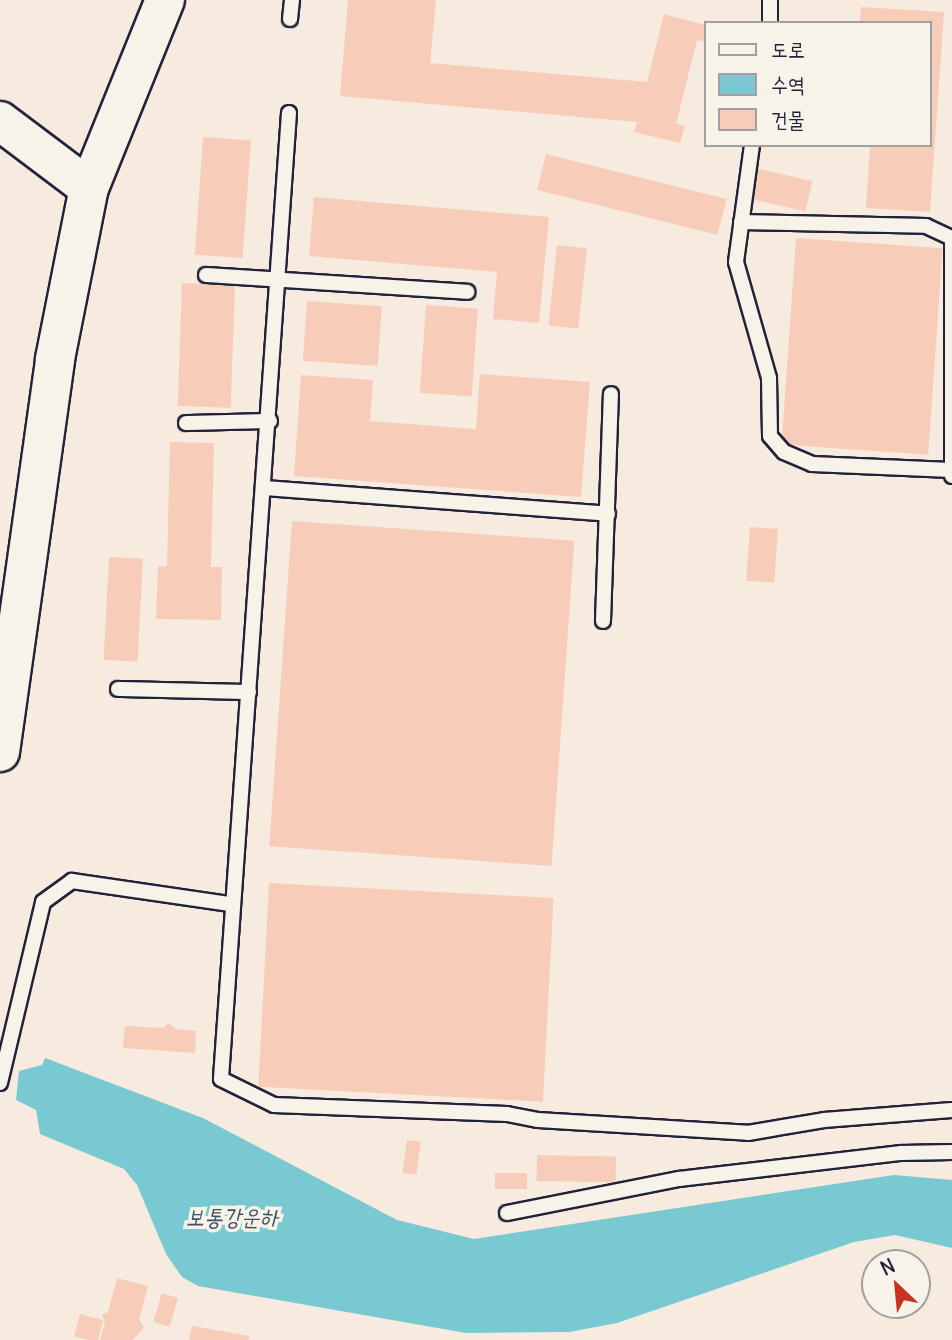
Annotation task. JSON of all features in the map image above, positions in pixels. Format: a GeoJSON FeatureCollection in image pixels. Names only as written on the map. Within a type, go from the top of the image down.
{"type":"FeatureCollection","features":[{"type":"Feature","properties":{"kind":"main road"},"geometry":{"type":"LineString","coordinates":[[0,752],[55,359],[89,188],[165,0]]}},
{"type":"Feature","properties":{"kind":"main road"},"geometry":{"type":"LineString","coordinates":[[0,121],[89,188]]}},
{"type":"Feature","properties":{"kind":"lane"},"geometry":{"type":"LineString","coordinates":[[290,19],[292,0]]}},
{"type":"Feature","properties":{"kind":"lane"},"geometry":{"type":"LineString","coordinates":[[769,21],[770,0]]}},
{"type":"Feature","properties":{"kind":"lane"},"geometry":{"type":"LineString","coordinates":[[289,113],[270,421],[230,904],[221,1079],[274,1105],[508,1114],[538,1120],[748,1133],[824,1120],[952,1110]]}},
{"type":"Feature","properties":{"kind":"lane"},"geometry":{"type":"LineString","coordinates":[[752,147],[736,262],[769,378],[770,436],[784,452],[812,464],[951,470]]}},
{"type":"Feature","properties":{"kind":"lane"},"geometry":{"type":"LineString","coordinates":[[741,222],[926,226],[952,238],[952,476]]}},
{"type":"Feature","properties":{"kind":"lane"},"geometry":{"type":"LineString","coordinates":[[206,275],[279,282],[467,292]]}},
{"type":"Feature","properties":{"kind":"lane"},"geometry":{"type":"LineString","coordinates":[[603,621],[611,394]]}},
{"type":"Feature","properties":{"kind":"lane"},"geometry":{"type":"LineString","coordinates":[[186,423],[270,421]]}},
{"type":"Feature","properties":{"kind":"lane"},"geometry":{"type":"LineString","coordinates":[[265,488],[608,514]]}},
{"type":"Feature","properties":{"kind":"lane"},"geometry":{"type":"LineString","coordinates":[[118,689],[249,692]]}},
{"type":"Feature","properties":{"kind":"lane"},"geometry":{"type":"LineString","coordinates":[[0,1083],[43,902],[72,881],[230,904]]}},
{"type":"Feature","properties":{"kind":"lane"},"geometry":{"type":"LineString","coordinates":[[507,1213],[678,1179],[952,1152]]}},
{"type":"Feature","properties":{"kind":"water","name":"보통강운하"},"geometry":{"type":"Polygon","coordinates":[[[45,1058],[203,1118],[397,1220],[474,1239],[894,1175],[952,1180],[952,1248],[895,1235],[854,1242],[617,1323],[569,1332],[466,1333],[198,1286],[182,1277],[166,1254],[137,1185],[124,1169],[40,1134],[36,1110],[16,1100],[19,1071],[42,1065],[45,1058]]]}},
{"type":"Feature","properties":{"kind":"building"},"geometry":{"type":"Polygon","coordinates":[[[348,0],[436,0],[430,63],[647,82],[664,14],[704,25],[704,42],[697,40],[676,124],[685,126],[680,143],[634,132],[637,122],[340,96],[348,0]]]}},
{"type":"Feature","properties":{"kind":"building"},"geometry":{"type":"Polygon","coordinates":[[[861,7],[944,12],[930,212],[866,208],[870,147],[931,147],[931,21],[860,21],[861,7]]]}},
{"type":"Feature","properties":{"kind":"building"},"geometry":{"type":"Polygon","coordinates":[[[203,137],[251,140],[243,258],[195,255],[203,137]]]}},
{"type":"Feature","properties":{"kind":"building"},"geometry":{"type":"Polygon","coordinates":[[[546,154],[726,199],[718,235],[537,190],[546,154]]]}},
{"type":"Feature","properties":{"kind":"building"},"geometry":{"type":"Polygon","coordinates":[[[755,168],[812,181],[806,211],[748,198],[755,168]]]}},
{"type":"Feature","properties":{"kind":"building"},"geometry":{"type":"Polygon","coordinates":[[[314,197],[549,217],[539,323],[493,319],[497,272],[309,256],[314,197]]]}},
{"type":"Feature","properties":{"kind":"building"},"geometry":{"type":"Polygon","coordinates":[[[796,238],[943,248],[928,455],[782,444],[796,238]]]}},
{"type":"Feature","properties":{"kind":"building"},"geometry":{"type":"Polygon","coordinates":[[[557,245],[587,248],[578,329],[549,326],[557,245]]]}},
{"type":"Feature","properties":{"kind":"building"},"geometry":{"type":"Polygon","coordinates":[[[182,283],[235,285],[231,408],[178,406],[182,283]]]}},
{"type":"Feature","properties":{"kind":"building"},"geometry":{"type":"Polygon","coordinates":[[[307,301],[382,306],[378,366],[303,361],[307,301]]]}},
{"type":"Feature","properties":{"kind":"building"},"geometry":{"type":"Polygon","coordinates":[[[426,305],[478,309],[472,396],[420,393],[426,305]]]}},
{"type":"Feature","properties":{"kind":"building"},"geometry":{"type":"Polygon","coordinates":[[[480,374],[590,382],[581,497],[294,476],[301,375],[373,380],[370,421],[476,429],[480,374]]]}},
{"type":"Feature","properties":{"kind":"building"},"geometry":{"type":"Polygon","coordinates":[[[170,442],[214,443],[211,567],[222,567],[221,620],[156,619],[158,566],[167,566],[170,442]]]}},
{"type":"Feature","properties":{"kind":"building"},"geometry":{"type":"Polygon","coordinates":[[[292,521],[574,541],[552,866],[269,846],[292,521]]]}},
{"type":"Feature","properties":{"kind":"building"},"geometry":{"type":"Polygon","coordinates":[[[750,527],[778,529],[774,583],[746,581],[750,527]]]}},
{"type":"Feature","properties":{"kind":"building"},"geometry":{"type":"Polygon","coordinates":[[[109,557],[143,559],[138,662],[104,660],[109,557]]]}},
{"type":"Feature","properties":{"kind":"building"},"geometry":{"type":"Polygon","coordinates":[[[269,883],[554,898],[543,1102],[258,1087],[269,883]]]}},
{"type":"Feature","properties":{"kind":"building"},"geometry":{"type":"Polygon","coordinates":[[[168,1023],[176,1029],[196,1031],[195,1053],[123,1048],[125,1026],[163,1028],[168,1023]]]}},
{"type":"Feature","properties":{"kind":"building"},"geometry":{"type":"Polygon","coordinates":[[[407,1140],[421,1142],[416,1175],[402,1173],[407,1140]]]}},
{"type":"Feature","properties":{"kind":"building"},"geometry":{"type":"Polygon","coordinates":[[[537,1155],[616,1156],[616,1182],[537,1181],[537,1155]]]}},
{"type":"Feature","properties":{"kind":"building"},"geometry":{"type":"Polygon","coordinates":[[[495,1173],[527,1173],[527,1189],[495,1189],[495,1173]]]}},
{"type":"Feature","properties":{"kind":"building"},"geometry":{"type":"Polygon","coordinates":[[[117,1278],[148,1286],[139,1319],[144,1328],[133,1340],[100,1340],[105,1322],[102,1315],[108,1312],[117,1278]]]}},
{"type":"Feature","properties":{"kind":"building"},"geometry":{"type":"Polygon","coordinates":[[[162,1293],[178,1298],[169,1327],[153,1322],[162,1293]]]}},
{"type":"Feature","properties":{"kind":"building"},"geometry":{"type":"Polygon","coordinates":[[[80,1314],[103,1320],[98,1340],[74,1336],[80,1314]]]}},
{"type":"Feature","properties":{"kind":"building"},"geometry":{"type":"Polygon","coordinates":[[[192,1326],[249,1336],[248,1340],[189,1340],[192,1326]]]}}]}
